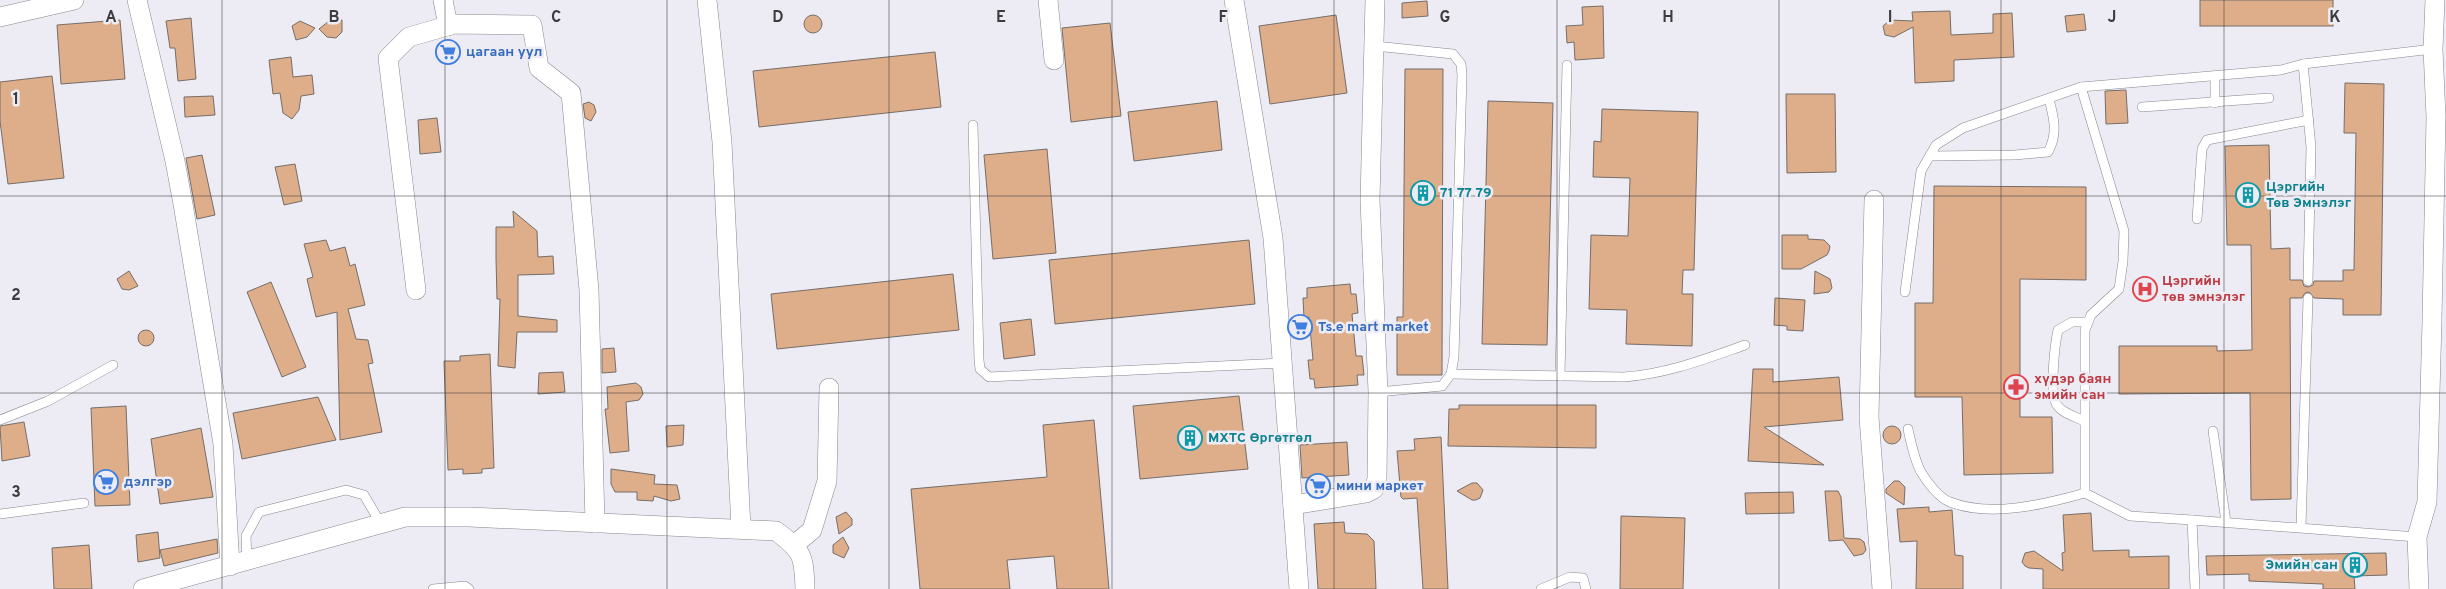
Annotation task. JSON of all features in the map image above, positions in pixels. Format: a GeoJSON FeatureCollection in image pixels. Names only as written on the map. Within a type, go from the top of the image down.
{"type":"FeatureCollection","features":[{"type":"Feature","properties":{"kind":"street"},"geometry":{"type":"LineString","coordinates":[[0,17],[74,0]]}},
{"type":"Feature","properties":{"kind":"street"},"geometry":{"type":"LineString","coordinates":[[136,0],[175,161],[223,444],[239,563]]}},
{"type":"Feature","properties":{"kind":"street"},"geometry":{"type":"LineString","coordinates":[[443,0],[448,26]]}},
{"type":"Feature","properties":{"kind":"street"},"geometry":{"type":"LineString","coordinates":[[707,0],[722,142],[741,528]]}},
{"type":"Feature","properties":{"kind":"street"},"geometry":{"type":"LineString","coordinates":[[1048,0],[1054,60]]}},
{"type":"Feature","properties":{"kind":"street"},"geometry":{"type":"LineString","coordinates":[[1234,0],[1273,238],[1299,589]]}},
{"type":"Feature","properties":{"kind":"street"},"geometry":{"type":"LineString","coordinates":[[1293,505],[1366,493],[1374,489],[1377,478],[1378,392],[1370,200],[1375,0]]}},
{"type":"Feature","properties":{"kind":"street"},"geometry":{"type":"LineString","coordinates":[[2419,589],[2417,537],[2427,502],[2439,320],[2433,49],[2435,0]]}},
{"type":"Feature","properties":{"kind":"street"},"geometry":{"type":"LineString","coordinates":[[416,290],[388,58],[409,37],[454,24],[532,25],[539,68],[571,93],[589,290],[595,523]]}},
{"type":"Feature","properties":{"kind":"street"},"geometry":{"type":"LineString","coordinates":[[1874,200],[1869,416],[1882,589]]}},
{"type":"Feature","properties":{"kind":"street"},"geometry":{"type":"LineString","coordinates":[[794,545],[812,530],[827,481],[829,388]]}},
{"type":"Feature","properties":{"kind":"street"},"geometry":{"type":"LineString","coordinates":[[143,589],[405,517],[469,517],[660,528],[741,528],[776,531],[794,545],[804,561],[805,589]]}},
{"type":"Feature","properties":{"kind":"lane"},"geometry":{"type":"LineString","coordinates":[[1375,46],[1453,54],[1461,64],[1454,357],[1451,374],[1442,386],[1378,392]]}},
{"type":"Feature","properties":{"kind":"lane"},"geometry":{"type":"LineString","coordinates":[[1906,292],[1921,172],[1936,145],[1963,128],[2081,87],[2281,70],[2303,64],[2433,49]]}},
{"type":"Feature","properties":{"kind":"lane"},"geometry":{"type":"LineString","coordinates":[[2303,64],[2311,147],[2308,281]]}},
{"type":"Feature","properties":{"kind":"lane"},"geometry":{"type":"LineString","coordinates":[[1560,376],[1567,65]]}},
{"type":"Feature","properties":{"kind":"lane"},"geometry":{"type":"LineString","coordinates":[[2215,76],[2215,103]]}},
{"type":"Feature","properties":{"kind":"lane"},"geometry":{"type":"LineString","coordinates":[[2081,87],[2124,231],[2124,261],[2119,289],[2090,315],[2085,330],[2085,493]]}},
{"type":"Feature","properties":{"kind":"lane"},"geometry":{"type":"LineString","coordinates":[[2142,107],[2269,98]]}},
{"type":"Feature","properties":{"kind":"lane"},"geometry":{"type":"LineString","coordinates":[[1930,156],[2015,155],[2048,152],[2055,140],[2054,119],[2049,99]]}},
{"type":"Feature","properties":{"kind":"lane"},"geometry":{"type":"LineString","coordinates":[[2198,219],[2202,149],[2207,140],[2309,120]]}},
{"type":"Feature","properties":{"kind":"lane"},"geometry":{"type":"LineString","coordinates":[[973,125],[979,360],[980,369],[989,377],[1282,363]]}},
{"type":"Feature","properties":{"kind":"lane"},"geometry":{"type":"LineString","coordinates":[[2301,527],[2308,298]]}},
{"type":"Feature","properties":{"kind":"lane"},"geometry":{"type":"LineString","coordinates":[[2084,421],[2057,405],[2053,396],[2055,343],[2058,330],[2072,322],[2087,322]]}},
{"type":"Feature","properties":{"kind":"lane"},"geometry":{"type":"LineString","coordinates":[[1451,374],[1652,375],[1679,368],[1745,345]]}},
{"type":"Feature","properties":{"kind":"lane"},"geometry":{"type":"LineString","coordinates":[[0,420],[48,401],[113,365]]}},
{"type":"Feature","properties":{"kind":"lane"},"geometry":{"type":"LineString","coordinates":[[1908,429],[1920,471],[1929,484],[1948,502],[1970,507],[2024,508],[2085,493],[2130,516],[2301,527],[2417,537]]}},
{"type":"Feature","properties":{"kind":"lane"},"geometry":{"type":"LineString","coordinates":[[2214,431],[2226,522]]}},
{"type":"Feature","properties":{"kind":"lane"},"geometry":{"type":"LineString","coordinates":[[239,563],[246,536],[259,512],[346,490],[364,495],[381,524]]}},
{"type":"Feature","properties":{"kind":"lane"},"geometry":{"type":"LineString","coordinates":[[0,514],[84,503]]}},
{"type":"Feature","properties":{"kind":"lane"},"geometry":{"type":"LineString","coordinates":[[2192,520],[2195,589]]}},
{"type":"Feature","properties":{"kind":"lane"},"geometry":{"type":"LineString","coordinates":[[1541,589],[1570,577],[1582,578],[1586,589]]}},
{"type":"Feature","properties":{"kind":"lane"},"geometry":{"type":"LineString","coordinates":[[433,589],[465,586],[469,589]]}},
{"type":"Feature","properties":{"kind":"building"},"geometry":{"type":"Polygon","coordinates":[[[2200,0],[2333,0],[2333,26],[2200,26],[2200,0]]]}},
{"type":"Feature","properties":{"kind":"building"},"geometry":{"type":"Polygon","coordinates":[[[1427,1],[1428,16],[1402,18],[1402,3],[1427,1]]]}},
{"type":"Feature","properties":{"kind":"building"},"geometry":{"type":"Polygon","coordinates":[[[1603,6],[1604,58],[1575,60],[1574,42],[1567,43],[1566,26],[1583,25],[1582,7],[1603,6]]]}},
{"type":"Feature","properties":{"kind":"building"},"geometry":{"type":"Polygon","coordinates":[[[1950,11],[1951,35],[1993,33],[1993,14],[2012,13],[2014,57],[1954,60],[1954,81],[1915,83],[1913,27],[1894,37],[1885,35],[1883,26],[1890,20],[1913,21],[1912,12],[1950,11]]]}},
{"type":"Feature","properties":{"kind":"building"},"geometry":{"type":"Polygon","coordinates":[[[2084,14],[2086,30],[2067,32],[2065,16],[2084,14]]]}},
{"type":"Feature","properties":{"kind":"building"},"geometry":{"type":"Polygon","coordinates":[[[813,15],[819,18],[822,24],[819,30],[813,33],[807,30],[804,24],[807,18],[813,15]]]}},
{"type":"Feature","properties":{"kind":"building"},"geometry":{"type":"Polygon","coordinates":[[[1336,15],[1347,93],[1270,104],[1259,26],[1336,15]]]}},
{"type":"Feature","properties":{"kind":"building"},"geometry":{"type":"Polygon","coordinates":[[[191,18],[196,79],[178,81],[175,48],[170,48],[166,21],[191,18]]]}},
{"type":"Feature","properties":{"kind":"building"},"geometry":{"type":"Polygon","coordinates":[[[120,20],[125,79],[61,84],[57,25],[120,20]]]}},
{"type":"Feature","properties":{"kind":"building"},"geometry":{"type":"Polygon","coordinates":[[[342,20],[342,32],[336,38],[327,37],[319,29],[329,21],[342,20]]]}},
{"type":"Feature","properties":{"kind":"building"},"geometry":{"type":"Polygon","coordinates":[[[300,21],[315,28],[307,37],[296,40],[292,26],[300,21]]]}},
{"type":"Feature","properties":{"kind":"building"},"geometry":{"type":"Polygon","coordinates":[[[1110,23],[1121,116],[1071,122],[1062,28],[1110,23]]]}},
{"type":"Feature","properties":{"kind":"building"},"geometry":{"type":"Polygon","coordinates":[[[935,52],[941,107],[759,127],[753,71],[935,52]]]}},
{"type":"Feature","properties":{"kind":"building"},"geometry":{"type":"Polygon","coordinates":[[[291,57],[293,77],[312,75],[314,94],[301,96],[299,110],[292,119],[283,113],[280,93],[273,94],[269,60],[291,57]]]}},
{"type":"Feature","properties":{"kind":"building","name":"71 77 79"},"geometry":{"type":"Polygon","coordinates":[[[1405,69],[1443,69],[1442,375],[1397,375],[1397,317],[1403,317],[1405,69]]]}},
{"type":"Feature","properties":{"kind":"building"},"geometry":{"type":"Polygon","coordinates":[[[52,76],[64,178],[8,184],[0,121],[0,82],[52,76]]]}},
{"type":"Feature","properties":{"kind":"building"},"geometry":{"type":"Polygon","coordinates":[[[2345,83],[2384,84],[2381,315],[2343,315],[2343,299],[2314,298],[2309,292],[2305,293],[2302,298],[2290,298],[2291,499],[2251,500],[2250,393],[2119,394],[2119,346],[2217,346],[2217,351],[2252,350],[2251,245],[2227,245],[2225,146],[2269,145],[2271,249],[2290,248],[2290,280],[2302,280],[2304,286],[2308,287],[2313,285],[2314,281],[2343,281],[2343,270],[2354,270],[2356,133],[2344,133],[2345,83]]]}},
{"type":"Feature","properties":{"kind":"building"},"geometry":{"type":"Polygon","coordinates":[[[2126,90],[2128,123],[2106,124],[2105,91],[2126,90]]]}},
{"type":"Feature","properties":{"kind":"building"},"geometry":{"type":"Polygon","coordinates":[[[1786,94],[1835,94],[1836,172],[1787,173],[1786,94]]]}},
{"type":"Feature","properties":{"kind":"building"},"geometry":{"type":"Polygon","coordinates":[[[213,96],[215,115],[185,117],[184,97],[213,96]]]}},
{"type":"Feature","properties":{"kind":"building"},"geometry":{"type":"Polygon","coordinates":[[[1217,101],[1222,150],[1134,161],[1128,112],[1217,101]]]}},
{"type":"Feature","properties":{"kind":"building"},"geometry":{"type":"Polygon","coordinates":[[[1488,101],[1553,103],[1547,345],[1482,344],[1488,101]]]}},
{"type":"Feature","properties":{"kind":"building"},"geometry":{"type":"Polygon","coordinates":[[[589,102],[594,105],[596,112],[591,121],[585,118],[583,104],[589,102]]]}},
{"type":"Feature","properties":{"kind":"building"},"geometry":{"type":"Polygon","coordinates":[[[1602,109],[1698,112],[1694,270],[1683,270],[1682,294],[1693,294],[1692,346],[1626,344],[1627,310],[1589,309],[1591,235],[1628,236],[1630,178],[1593,177],[1594,141],[1601,142],[1602,109]]]}},
{"type":"Feature","properties":{"kind":"building"},"geometry":{"type":"Polygon","coordinates":[[[437,118],[441,152],[420,154],[418,120],[437,118]]]}},
{"type":"Feature","properties":{"kind":"building"},"geometry":{"type":"Polygon","coordinates":[[[1047,149],[1056,253],[993,259],[984,155],[1047,149]]]}},
{"type":"Feature","properties":{"kind":"building"},"geometry":{"type":"Polygon","coordinates":[[[202,155],[215,215],[197,219],[186,158],[202,155]]]}},
{"type":"Feature","properties":{"kind":"building"},"geometry":{"type":"Polygon","coordinates":[[[295,164],[302,201],[284,205],[275,167],[295,164]]]}},
{"type":"Feature","properties":{"kind":"building"},"geometry":{"type":"Polygon","coordinates":[[[1934,186],[2086,187],[2086,280],[2020,279],[2020,417],[2052,417],[2053,473],[1964,475],[1962,397],[1915,397],[1915,303],[1933,303],[1934,186]]]}},
{"type":"Feature","properties":{"kind":"building"},"geometry":{"type":"Polygon","coordinates":[[[513,211],[537,231],[538,257],[553,256],[554,274],[518,275],[518,316],[557,320],[557,332],[517,332],[515,368],[498,366],[500,299],[497,299],[496,258],[496,227],[514,227],[513,211]]]}},
{"type":"Feature","properties":{"kind":"building"},"geometry":{"type":"Polygon","coordinates":[[[1782,235],[1808,235],[1808,239],[1824,240],[1830,246],[1829,251],[1827,255],[1801,269],[1782,269],[1782,235]]]}},
{"type":"Feature","properties":{"kind":"building"},"geometry":{"type":"Polygon","coordinates":[[[326,240],[330,251],[345,247],[350,266],[355,264],[365,305],[348,309],[356,339],[368,340],[373,363],[368,364],[382,432],[340,440],[337,312],[316,317],[307,279],[313,277],[304,244],[326,240]]]}},
{"type":"Feature","properties":{"kind":"building"},"geometry":{"type":"Polygon","coordinates":[[[1249,240],[1255,304],[1055,324],[1049,260],[1249,240]]]}},
{"type":"Feature","properties":{"kind":"building"},"geometry":{"type":"Polygon","coordinates":[[[129,271],[138,286],[129,290],[122,289],[117,279],[129,271]]]}},
{"type":"Feature","properties":{"kind":"building"},"geometry":{"type":"Polygon","coordinates":[[[1815,271],[1830,279],[1832,288],[1829,292],[1814,294],[1815,271]]]}},
{"type":"Feature","properties":{"kind":"building"},"geometry":{"type":"Polygon","coordinates":[[[953,274],[959,330],[777,349],[771,294],[953,274]]]}},
{"type":"Feature","properties":{"kind":"building"},"geometry":{"type":"Polygon","coordinates":[[[271,282],[306,367],[282,377],[247,292],[271,282]]]}},
{"type":"Feature","properties":{"kind":"building"},"geometry":{"type":"Polygon","coordinates":[[[1350,284],[1351,294],[1356,294],[1358,313],[1352,314],[1356,356],[1362,356],[1364,375],[1357,375],[1358,385],[1315,388],[1314,379],[1310,379],[1308,360],[1313,360],[1309,317],[1304,318],[1303,298],[1307,298],[1307,288],[1350,284]]]}},
{"type":"Feature","properties":{"kind":"building"},"geometry":{"type":"Polygon","coordinates":[[[1775,298],[1805,300],[1803,331],[1787,330],[1787,326],[1774,325],[1775,298]]]}},
{"type":"Feature","properties":{"kind":"building"},"geometry":{"type":"Polygon","coordinates":[[[1031,319],[1035,355],[1004,359],[1000,323],[1031,319]]]}},
{"type":"Feature","properties":{"kind":"building"},"geometry":{"type":"Polygon","coordinates":[[[146,330],[152,332],[154,338],[152,344],[146,346],[140,344],[138,338],[140,332],[146,330]]]}},
{"type":"Feature","properties":{"kind":"building"},"geometry":{"type":"Polygon","coordinates":[[[614,348],[616,372],[602,373],[602,349],[614,348]]]}},
{"type":"Feature","properties":{"kind":"building"},"geometry":{"type":"Polygon","coordinates":[[[490,354],[494,468],[482,469],[482,473],[463,474],[463,469],[448,470],[444,361],[460,361],[460,356],[490,354]]]}},
{"type":"Feature","properties":{"kind":"building"},"geometry":{"type":"Polygon","coordinates":[[[1753,369],[1773,369],[1773,382],[1839,377],[1843,420],[1764,427],[1824,465],[1748,461],[1753,369]]]}},
{"type":"Feature","properties":{"kind":"building"},"geometry":{"type":"Polygon","coordinates":[[[563,372],[565,392],[538,394],[539,373],[563,372]]]}},
{"type":"Feature","properties":{"kind":"building"},"geometry":{"type":"Polygon","coordinates":[[[636,383],[641,387],[643,394],[639,400],[626,402],[629,451],[610,453],[605,409],[608,409],[607,387],[636,383]]]}},
{"type":"Feature","properties":{"kind":"building","name":"МХТС Өргөтгөл"},"geometry":{"type":"Polygon","coordinates":[[[1239,396],[1248,469],[1140,479],[1133,406],[1239,396]]]}},
{"type":"Feature","properties":{"kind":"building"},"geometry":{"type":"Polygon","coordinates":[[[318,397],[336,440],[242,459],[233,413],[318,397]]]}},
{"type":"Feature","properties":{"kind":"building"},"geometry":{"type":"Polygon","coordinates":[[[1459,405],[1596,405],[1596,448],[1448,446],[1449,409],[1459,409],[1459,405]]]}},
{"type":"Feature","properties":{"kind":"building"},"geometry":{"type":"Polygon","coordinates":[[[126,406],[130,505],[95,506],[91,408],[126,406]]]}},
{"type":"Feature","properties":{"kind":"building"},"geometry":{"type":"Polygon","coordinates":[[[1094,420],[1109,589],[1057,589],[1054,556],[1007,560],[1010,589],[920,589],[911,489],[1047,477],[1043,425],[1094,420]]]}},
{"type":"Feature","properties":{"kind":"building"},"geometry":{"type":"Polygon","coordinates":[[[24,422],[30,456],[2,461],[0,426],[24,422]]]}},
{"type":"Feature","properties":{"kind":"building"},"geometry":{"type":"Polygon","coordinates":[[[684,425],[683,445],[667,447],[666,426],[684,425]]]}},
{"type":"Feature","properties":{"kind":"building"},"geometry":{"type":"Polygon","coordinates":[[[1892,426],[1898,429],[1901,435],[1898,441],[1892,444],[1886,441],[1883,435],[1886,429],[1892,426]]]}},
{"type":"Feature","properties":{"kind":"building"},"geometry":{"type":"Polygon","coordinates":[[[201,428],[213,497],[160,504],[151,439],[201,428]]]}},
{"type":"Feature","properties":{"kind":"building"},"geometry":{"type":"Polygon","coordinates":[[[1441,437],[1448,589],[1423,589],[1417,498],[1403,499],[1401,497],[1397,451],[1415,450],[1414,439],[1441,437]]]}},
{"type":"Feature","properties":{"kind":"building"},"geometry":{"type":"Polygon","coordinates":[[[1347,442],[1349,475],[1302,478],[1300,445],[1347,442]]]}},
{"type":"Feature","properties":{"kind":"building"},"geometry":{"type":"Polygon","coordinates":[[[611,469],[655,475],[654,484],[677,485],[680,499],[671,501],[654,496],[653,501],[637,500],[637,492],[615,492],[611,484],[611,469]]]}},
{"type":"Feature","properties":{"kind":"building"},"geometry":{"type":"Polygon","coordinates":[[[1894,481],[1899,481],[1905,487],[1904,505],[1886,493],[1886,489],[1894,481]]]}},
{"type":"Feature","properties":{"kind":"building"},"geometry":{"type":"Polygon","coordinates":[[[1472,483],[1477,483],[1483,490],[1480,498],[1476,500],[1472,500],[1457,491],[1472,483]]]}},
{"type":"Feature","properties":{"kind":"building"},"geometry":{"type":"Polygon","coordinates":[[[1825,491],[1838,491],[1841,497],[1844,538],[1860,539],[1864,542],[1866,550],[1863,554],[1854,556],[1843,540],[1829,541],[1825,491]]]}},
{"type":"Feature","properties":{"kind":"building"},"geometry":{"type":"Polygon","coordinates":[[[1793,492],[1794,513],[1746,514],[1745,493],[1793,492]]]}},
{"type":"Feature","properties":{"kind":"building"},"geometry":{"type":"Polygon","coordinates":[[[1929,507],[1929,512],[1952,510],[1955,555],[1963,556],[1963,589],[1916,589],[1917,541],[1900,542],[1897,509],[1929,507]]]}},
{"type":"Feature","properties":{"kind":"building"},"geometry":{"type":"Polygon","coordinates":[[[846,512],[852,519],[852,525],[839,534],[836,517],[846,512]]]}},
{"type":"Feature","properties":{"kind":"building"},"geometry":{"type":"Polygon","coordinates":[[[2091,513],[2093,551],[2129,550],[2129,557],[2169,556],[2169,589],[2043,589],[2043,569],[2025,566],[2022,562],[2025,553],[2034,551],[2063,571],[2062,553],[2065,552],[2063,515],[2091,513]]]}},
{"type":"Feature","properties":{"kind":"building"},"geometry":{"type":"Polygon","coordinates":[[[1621,516],[1685,518],[1683,589],[1620,589],[1621,516]]]}},
{"type":"Feature","properties":{"kind":"building"},"geometry":{"type":"Polygon","coordinates":[[[1344,522],[1345,533],[1367,534],[1374,541],[1376,589],[1318,589],[1314,524],[1344,522]]]}},
{"type":"Feature","properties":{"kind":"building"},"geometry":{"type":"Polygon","coordinates":[[[158,532],[160,558],[138,562],[136,535],[158,532]]]}},
{"type":"Feature","properties":{"kind":"building"},"geometry":{"type":"Polygon","coordinates":[[[843,537],[849,548],[844,558],[833,553],[833,545],[843,537]]]}},
{"type":"Feature","properties":{"kind":"building"},"geometry":{"type":"Polygon","coordinates":[[[217,539],[218,553],[164,566],[160,550],[217,539]]]}},
{"type":"Feature","properties":{"kind":"building"},"geometry":{"type":"Polygon","coordinates":[[[89,545],[92,589],[54,589],[52,548],[89,545]]]}},
{"type":"Feature","properties":{"kind":"building"},"geometry":{"type":"Polygon","coordinates":[[[2386,553],[2387,575],[2354,576],[2355,589],[2323,589],[2323,584],[2249,581],[2249,574],[2207,575],[2206,556],[2386,553]]]}},
{"type":"Feature","properties":{"kind":"place","name":"цагаан уул"},"geometry":{"type":"Point","coordinates":[448,52]}},
{"type":"Feature","properties":{"kind":"place","name":"71 77 79"},"geometry":{"type":"Point","coordinates":[1423,193]}},
{"type":"Feature","properties":{"kind":"place","name":"Цэргийн Төв Эмнэлэг"},"geometry":{"type":"Point","coordinates":[2248,195]}},
{"type":"Feature","properties":{"kind":"place","name":"Цэргийн төв эмнэлэг"},"geometry":{"type":"Point","coordinates":[2145,289]}},
{"type":"Feature","properties":{"kind":"place","name":"Ts.e mart market"},"geometry":{"type":"Point","coordinates":[1300,327]}},
{"type":"Feature","properties":{"kind":"place","name":"хүдэр баян эмийн сан"},"geometry":{"type":"Point","coordinates":[2016,387]}},
{"type":"Feature","properties":{"kind":"place","name":"МХТС Өргөтгөл"},"geometry":{"type":"Point","coordinates":[1190,438]}},
{"type":"Feature","properties":{"kind":"place","name":"дэлгэр"},"geometry":{"type":"Point","coordinates":[106,482]}},
{"type":"Feature","properties":{"kind":"place","name":"мини маркет"},"geometry":{"type":"Point","coordinates":[1318,486]}},
{"type":"Feature","properties":{"kind":"place","name":"Эмийн сан"},"geometry":{"type":"Point","coordinates":[2355,565]}}]}
